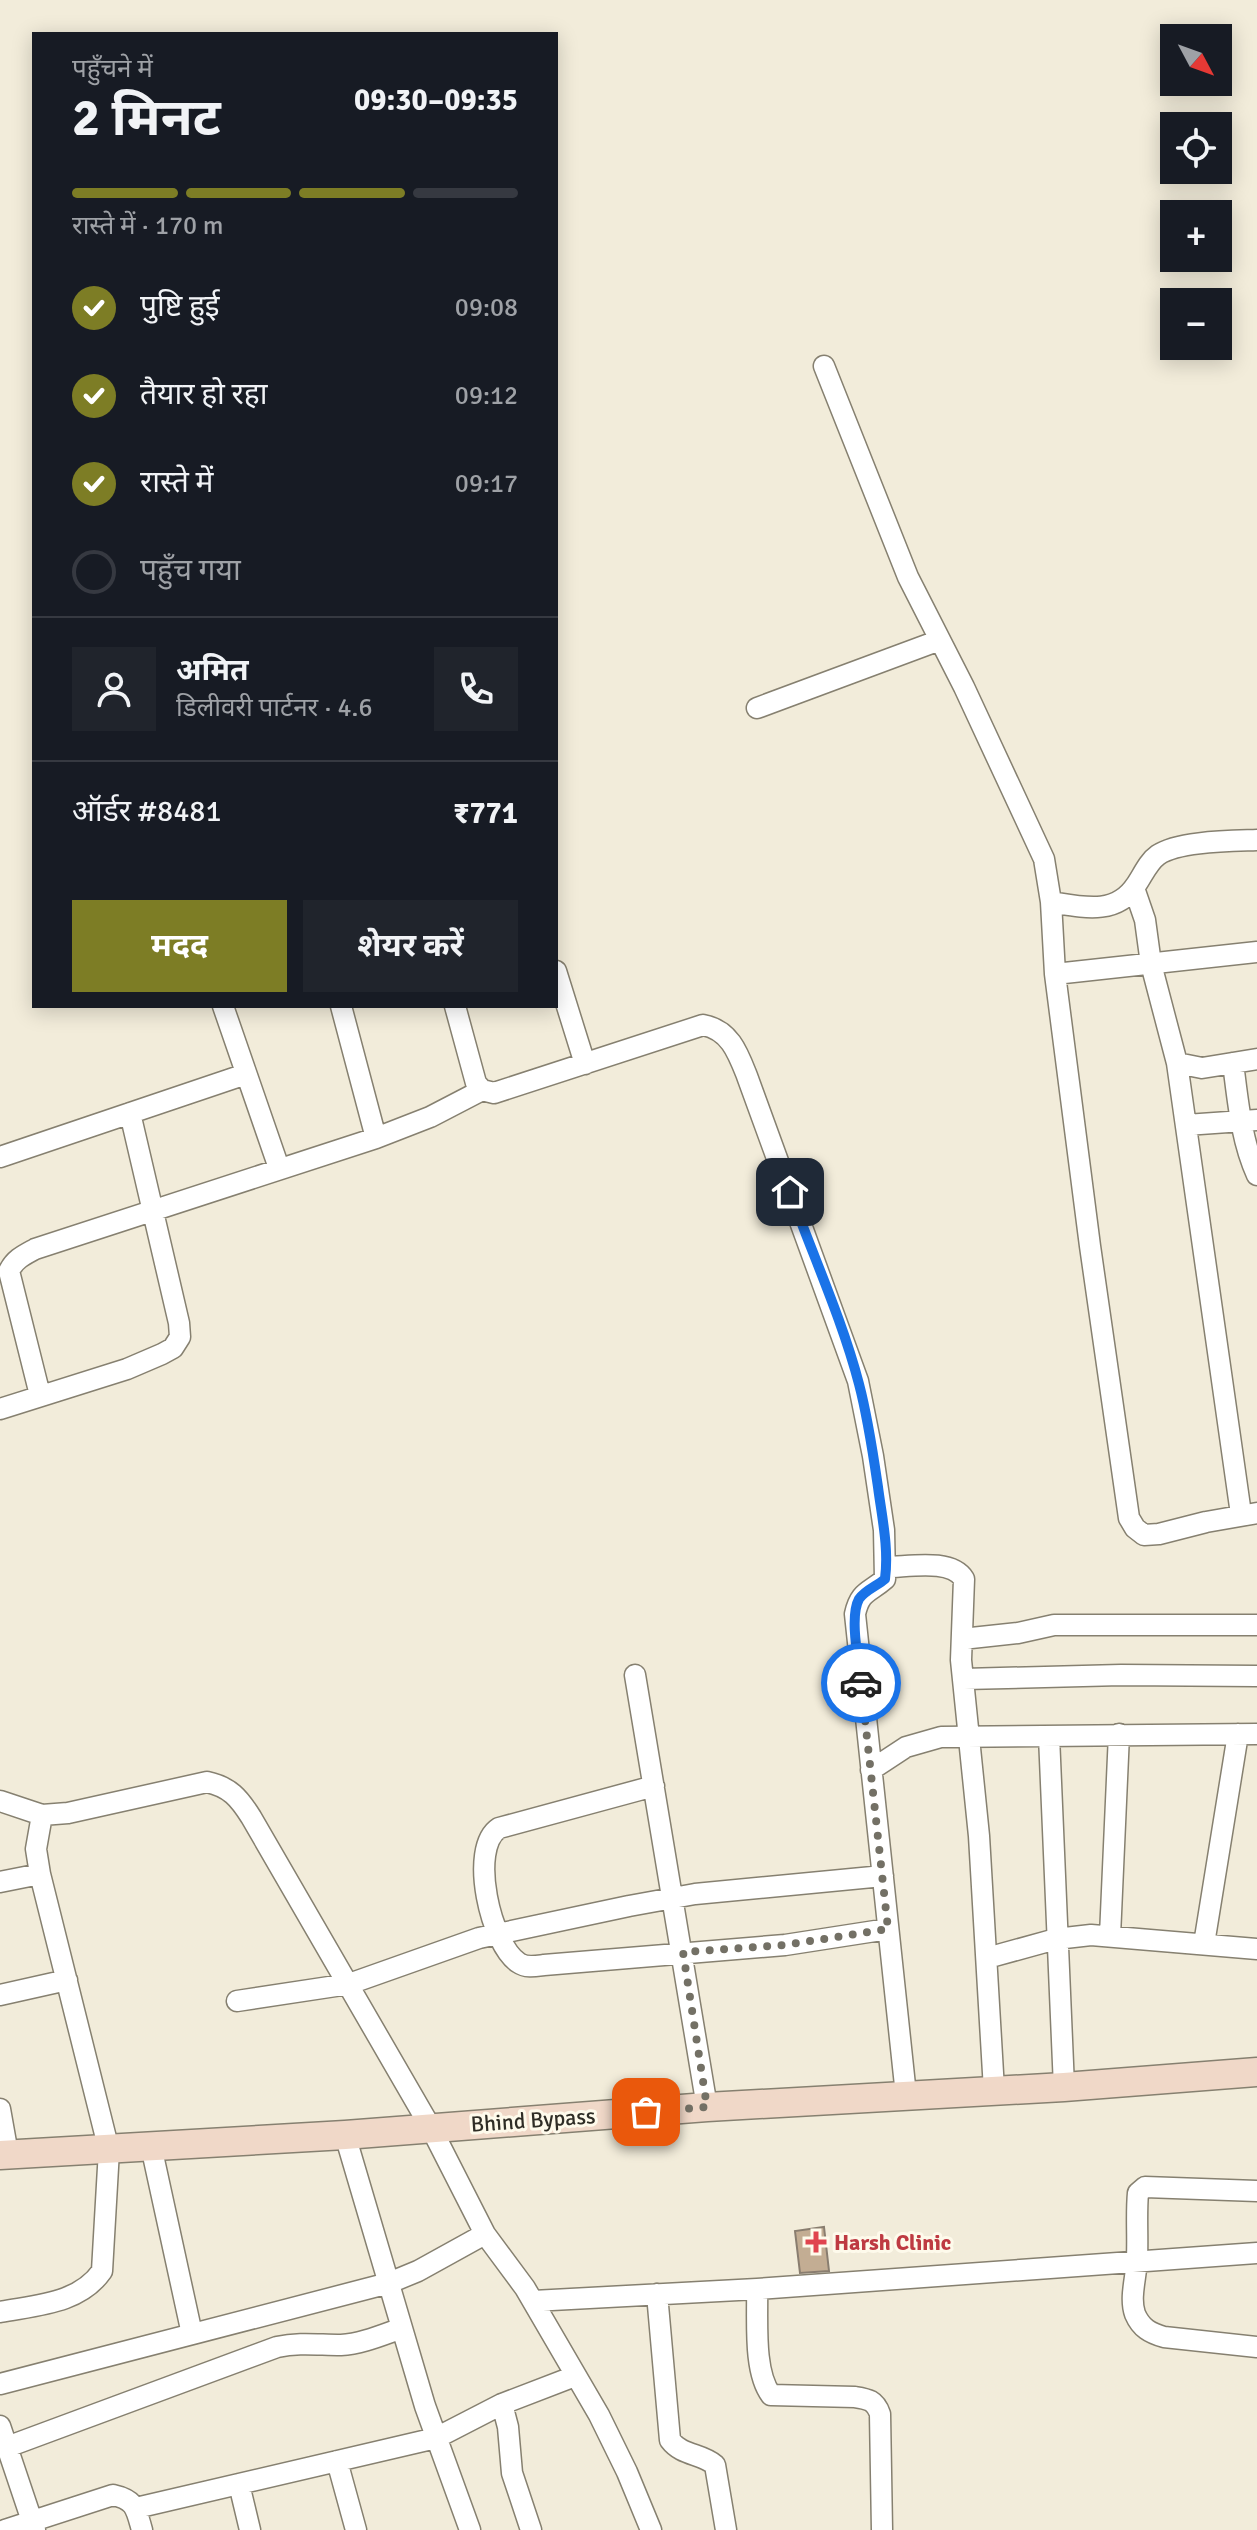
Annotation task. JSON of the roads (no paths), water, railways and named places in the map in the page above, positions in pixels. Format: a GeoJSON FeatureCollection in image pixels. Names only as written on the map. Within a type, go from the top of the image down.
{"type":"FeatureCollection","features":[{"type":"Feature","properties":{"kind":"street"},"geometry":{"type":"LineString","coordinates":[[824,366],[886,528],[1044,859],[1051,902],[1055,974],[1129,1518],[1144,1535],[1249,1514],[1177,1063],[1151,964],[1145,920],[1134,888]]}},
{"type":"Feature","properties":{"kind":"street"},"geometry":{"type":"LineString","coordinates":[[757,708],[940,640]]}},
{"type":"Feature","properties":{"kind":"street"},"geometry":{"type":"LineString","coordinates":[[1051,902],[1095,909],[1112,906],[1126,898],[1150,862],[1166,851],[1257,840]]}},
{"type":"Feature","properties":{"kind":"street"},"geometry":{"type":"LineString","coordinates":[[1055,974],[1257,952]]}},
{"type":"Feature","properties":{"kind":"street"},"geometry":{"type":"LineString","coordinates":[[558,977],[585,1064]]}},
{"type":"Feature","properties":{"kind":"street"},"geometry":{"type":"LineString","coordinates":[[224,1008],[279,1168]]}},
{"type":"Feature","properties":{"kind":"street"},"geometry":{"type":"LineString","coordinates":[[342,1008],[376,1138]]}},
{"type":"Feature","properties":{"kind":"street"},"geometry":{"type":"LineString","coordinates":[[456,1008],[476,1083],[482,1090],[494,1093],[703,1025],[724,1034],[734,1045],[858,1381],[873,1456],[884,1530],[885,1579],[866,1591],[858,1601],[855,1614],[906,2095]]}},
{"type":"Feature","properties":{"kind":"street"},"geometry":{"type":"LineString","coordinates":[[1177,1063],[1202,1068],[1257,1059]]}},
{"type":"Feature","properties":{"kind":"street"},"geometry":{"type":"LineString","coordinates":[[1233,1063],[1249,1120],[1250,1160],[1257,1175]]}},
{"type":"Feature","properties":{"kind":"street"},"geometry":{"type":"LineString","coordinates":[[0,1157],[246,1074]]}},
{"type":"Feature","properties":{"kind":"street"},"geometry":{"type":"LineString","coordinates":[[40,1395],[11,1286],[9,1271],[13,1262],[35,1249],[152,1209],[376,1138],[430,1117],[482,1090]]}},
{"type":"Feature","properties":{"kind":"street"},"geometry":{"type":"LineString","coordinates":[[0,1409],[150,1360],[173,1348],[180,1337],[130,1113]]}},
{"type":"Feature","properties":{"kind":"street"},"geometry":{"type":"LineString","coordinates":[[1186,1125],[1249,1120]]}},
{"type":"Feature","properties":{"kind":"street"},"geometry":{"type":"LineString","coordinates":[[886,1567],[944,1567],[960,1573],[964,1588],[964,1679],[971,1737],[994,2090]]}},
{"type":"Feature","properties":{"kind":"street"},"geometry":{"type":"LineString","coordinates":[[962,1639],[1018,1633],[1054,1625],[1257,1625]]}},
{"type":"Feature","properties":{"kind":"street"},"geometry":{"type":"LineString","coordinates":[[635,1675],[707,2107]]}},
{"type":"Feature","properties":{"kind":"street"},"geometry":{"type":"LineString","coordinates":[[964,1679],[1257,1676]]}},
{"type":"Feature","properties":{"kind":"street"},"geometry":{"type":"LineString","coordinates":[[1110,1936],[1119,1734]]}},
{"type":"Feature","properties":{"kind":"street"},"geometry":{"type":"LineString","coordinates":[[871,1770],[906,1747],[922,1741],[971,1737],[1247,1734],[1204,1944]]}},
{"type":"Feature","properties":{"kind":"street"},"geometry":{"type":"LineString","coordinates":[[1049,1736],[1064,2087]]}},
{"type":"Feature","properties":{"kind":"street"},"geometry":{"type":"LineString","coordinates":[[0,1801],[42,1815],[68,1813],[207,1782],[223,1785],[235,1794],[431,2128],[485,2234],[533,2301],[599,2415],[651,2530]]}},
{"type":"Feature","properties":{"kind":"street"},"geometry":{"type":"LineString","coordinates":[[654,1786],[490,1833],[482,1864],[485,1888],[498,1933],[519,1963],[528,1966],[785,1945],[888,1929]]}},
{"type":"Feature","properties":{"kind":"street"},"geometry":{"type":"LineString","coordinates":[[0,2312],[71,2297],[94,2283],[102,2271],[109,2150],[40,1874],[36,1849],[42,1815]]}},
{"type":"Feature","properties":{"kind":"street"},"geometry":{"type":"LineString","coordinates":[[0,1882],[40,1874]]}},
{"type":"Feature","properties":{"kind":"street"},"geometry":{"type":"LineString","coordinates":[[237,2001],[349,1984],[455,1945],[498,1933],[672,1898],[883,1876]]}},
{"type":"Feature","properties":{"kind":"street"},"geometry":{"type":"LineString","coordinates":[[987,1958],[1056,1939],[1091,1935],[1257,1949]]}},
{"type":"Feature","properties":{"kind":"street"},"geometry":{"type":"LineString","coordinates":[[0,1995],[67,1980]]}},
{"type":"Feature","properties":{"kind":"street","name":"Bhind Bypass"},"geometry":{"type":"LineString","coordinates":[[4,2154],[345,2135],[707,2107],[1064,2087],[1257,2072]]}},
{"type":"Feature","properties":{"kind":"street"},"geometry":{"type":"LineString","coordinates":[[0,2109],[4,2154]]}},
{"type":"Feature","properties":{"kind":"street"},"geometry":{"type":"LineString","coordinates":[[345,2135],[436,2438],[470,2530]]}},
{"type":"Feature","properties":{"kind":"street"},"geometry":{"type":"LineString","coordinates":[[151,2146],[192,2334]]}},
{"type":"Feature","properties":{"kind":"street"},"geometry":{"type":"LineString","coordinates":[[1257,2191],[1145,2187],[1138,2193],[1133,2303],[1141,2325],[1151,2333],[1257,2347]]}},
{"type":"Feature","properties":{"kind":"street"},"geometry":{"type":"LineString","coordinates":[[0,2384],[389,2283],[418,2271],[485,2234]]}},
{"type":"Feature","properties":{"kind":"street"},"geometry":{"type":"LineString","coordinates":[[533,2301],[757,2289],[1257,2253]]}},
{"type":"Feature","properties":{"kind":"street"},"geometry":{"type":"LineString","coordinates":[[757,2289],[760,2366],[763,2384],[771,2395],[855,2397],[876,2404],[880,2414],[882,2530]]}},
{"type":"Feature","properties":{"kind":"street"},"geometry":{"type":"LineString","coordinates":[[657,2294],[670,2440],[686,2453],[708,2458],[715,2465],[726,2530]]}},
{"type":"Feature","properties":{"kind":"street"},"geometry":{"type":"LineString","coordinates":[[7,2447],[277,2347],[307,2342],[358,2343],[402,2328]]}},
{"type":"Feature","properties":{"kind":"street"},"geometry":{"type":"LineString","coordinates":[[136,2508],[436,2438],[502,2404],[575,2376]]}},
{"type":"Feature","properties":{"kind":"street"},"geometry":{"type":"LineString","coordinates":[[502,2404],[508,2427],[512,2473],[531,2530]]}},
{"type":"Feature","properties":{"kind":"street"},"geometry":{"type":"LineString","coordinates":[[0,2426],[34,2525]]}},
{"type":"Feature","properties":{"kind":"street"},"geometry":{"type":"LineString","coordinates":[[337,2461],[356,2530]]}},
{"type":"Feature","properties":{"kind":"street"},"geometry":{"type":"LineString","coordinates":[[239,2484],[250,2530]]}},
{"type":"Feature","properties":{"kind":"street"},"geometry":{"type":"LineString","coordinates":[[5,2530],[34,2525],[113,2495],[127,2498],[136,2508],[142,2530]]}},
{"type":"Feature","properties":{"kind":"place","name":"Harsh Clinic"},"geometry":{"type":"Point","coordinates":[816,2242]}}]}
